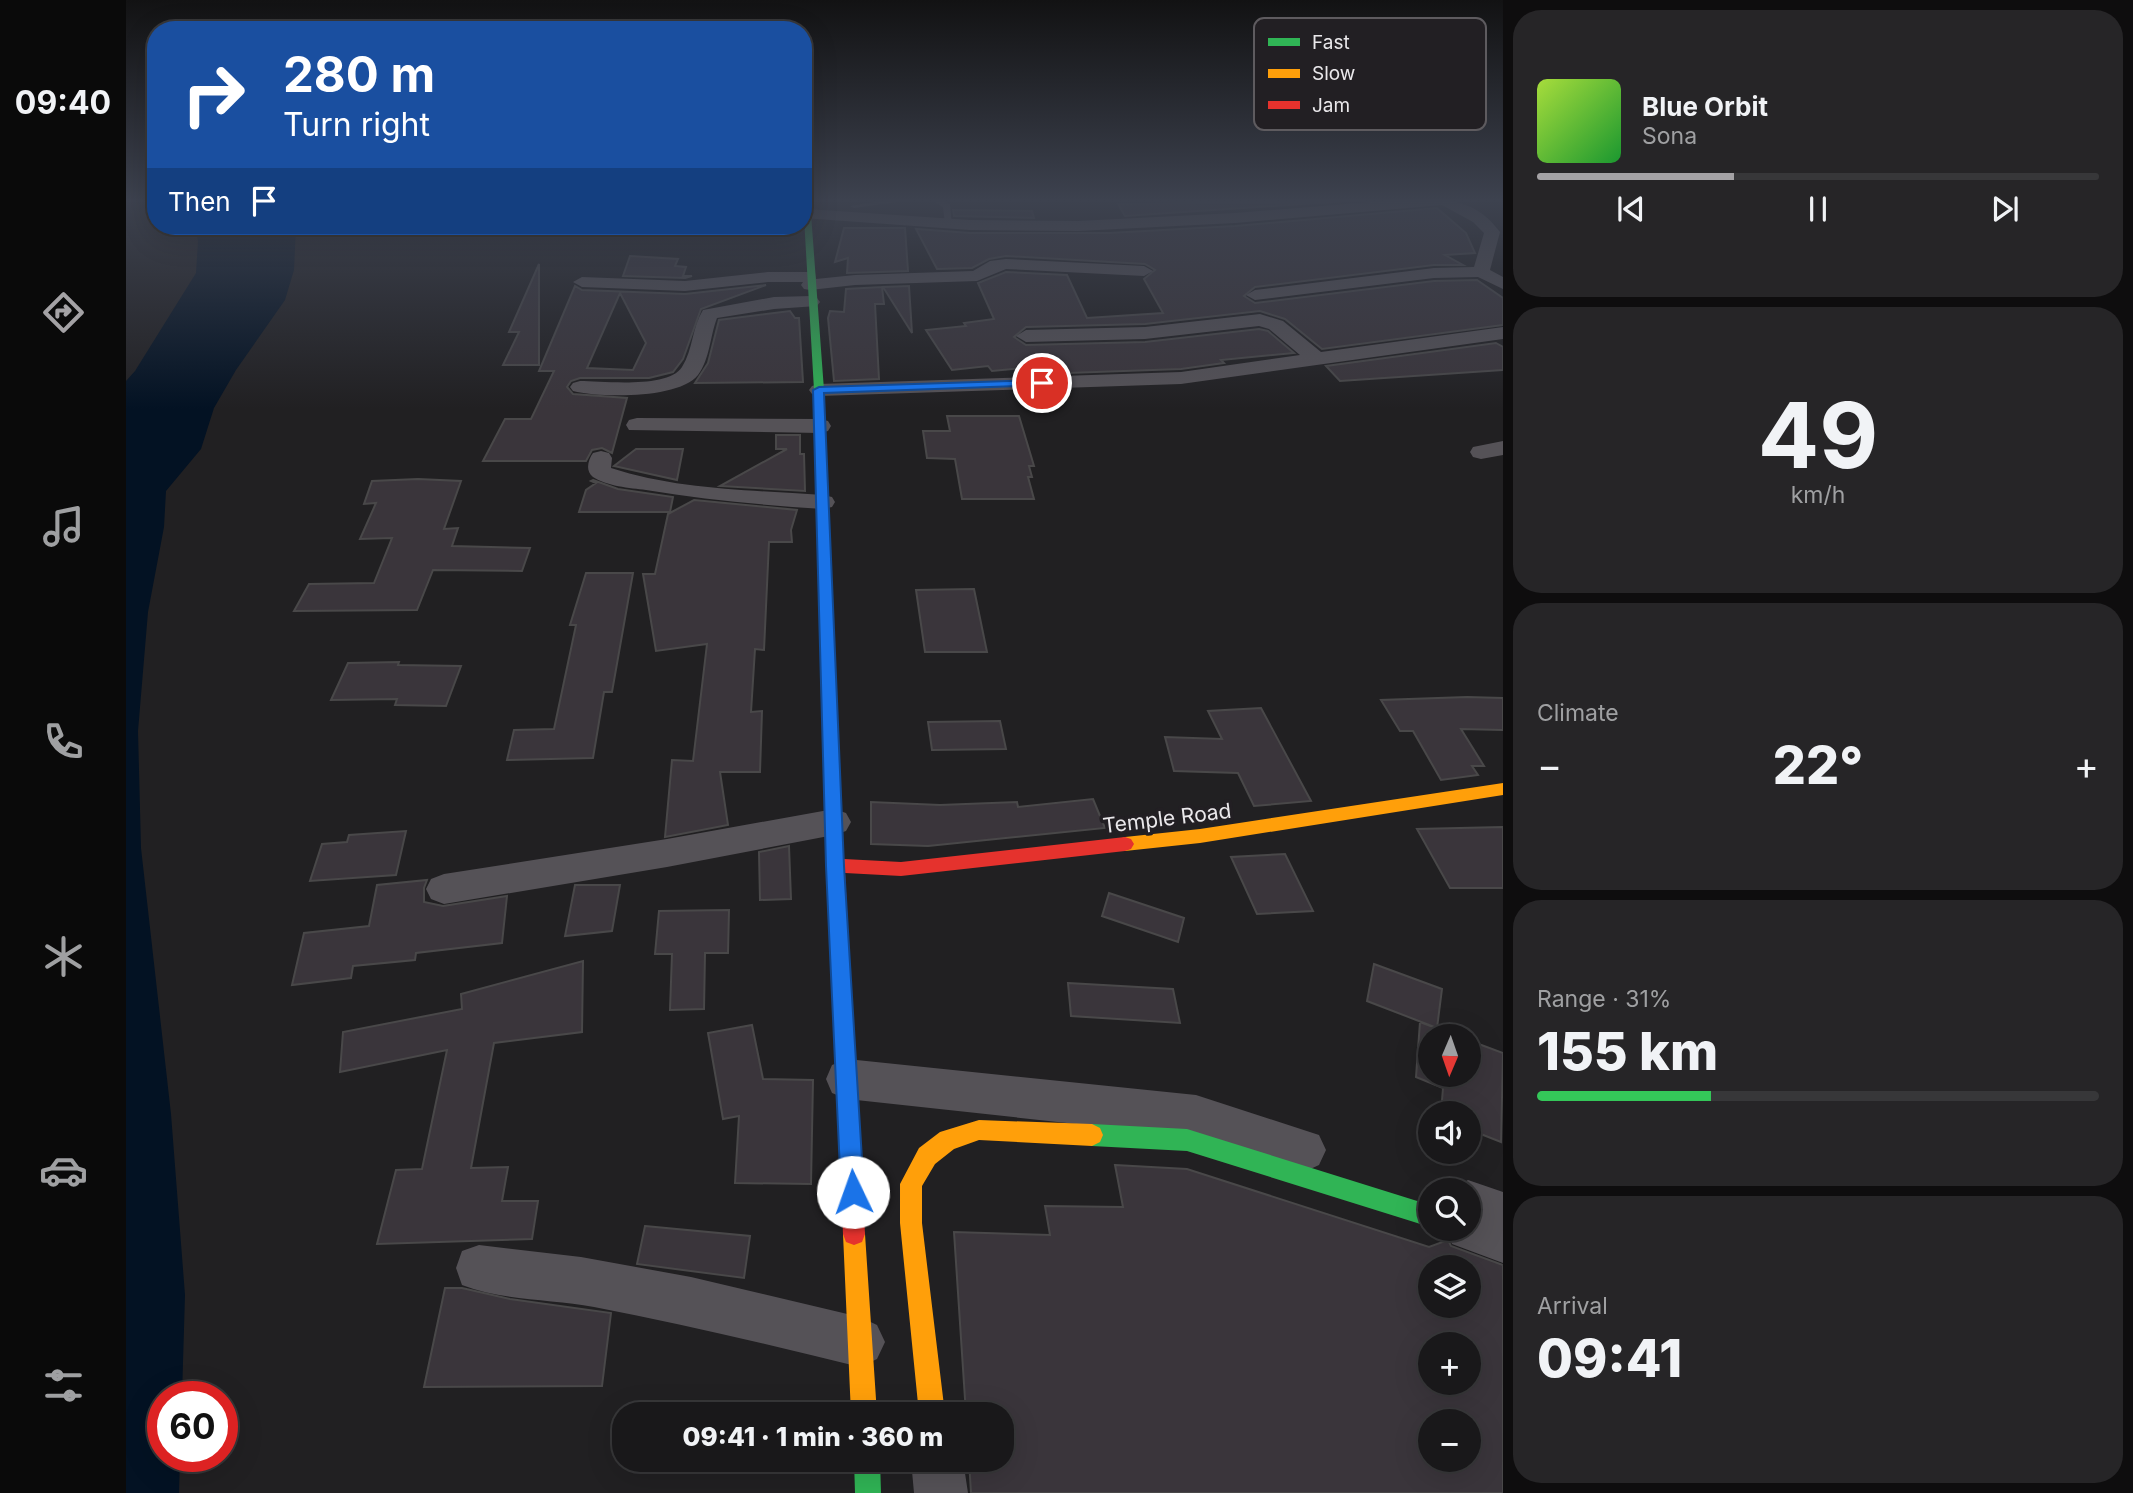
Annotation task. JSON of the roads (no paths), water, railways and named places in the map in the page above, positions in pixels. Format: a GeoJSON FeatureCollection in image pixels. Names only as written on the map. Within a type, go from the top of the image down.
{"type":"FeatureCollection","features":[{"type":"Feature","properties":{"kind":"main road"},"geometry":{"type":"LineString","coordinates":[[809,270],[819,390],[835,866],[863,1402]]}},
{"type":"Feature","properties":{"kind":"main road","name":"Temple Road"},"geometry":{"type":"LineString","coordinates":[[835,866],[901,869],[1200,836],[1503,789]]}},
{"type":"Feature","properties":{"kind":"main road"},"geometry":{"type":"LineString","coordinates":[[931,1402],[911,1223],[911,1184],[927,1156],[948,1140],[979,1130],[1187,1140],[1418,1212]]}},
{"type":"Feature","properties":{"kind":"main road"},"geometry":{"type":"LineString","coordinates":[[867,1472],[868,1493]]}},
{"type":"Feature","properties":{"kind":"street"},"geometry":{"type":"LineString","coordinates":[[580,387],[663,386],[685,380],[692,369],[702,328],[710,314],[774,303],[810,288],[855,280],[977,276],[988,270]]}},
{"type":"Feature","properties":{"kind":"street"},"geometry":{"type":"LineString","coordinates":[[1118,270],[1144,271]]}},
{"type":"Feature","properties":{"kind":"street"},"geometry":{"type":"LineString","coordinates":[[1255,295],[1434,273],[1481,272],[1503,284]]}},
{"type":"Feature","properties":{"kind":"street"},"geometry":{"type":"LineString","coordinates":[[582,282],[685,286],[768,277],[810,288]]}},
{"type":"Feature","properties":{"kind":"street"},"geometry":{"type":"LineString","coordinates":[[1026,336],[1146,333],[1260,320],[1276,325],[1315,358]]}},
{"type":"Feature","properties":{"kind":"street"},"geometry":{"type":"LineString","coordinates":[[819,390],[1181,379],[1503,333]]}},
{"type":"Feature","properties":{"kind":"street"},"geometry":{"type":"LineString","coordinates":[[637,425],[700,423],[820,426]]}},
{"type":"Feature","properties":{"kind":"street"},"geometry":{"type":"LineString","coordinates":[[601,458],[601,472],[625,480],[713,494],[823,502]]}},
{"type":"Feature","properties":{"kind":"street"},"geometry":{"type":"LineString","coordinates":[[444,889],[667,853],[834,822]]}},
{"type":"Feature","properties":{"kind":"street"},"geometry":{"type":"LineString","coordinates":[[847,1079],[1196,1116],[1418,1187]]}},
{"type":"Feature","properties":{"kind":"street"},"geometry":{"type":"LineString","coordinates":[[1481,1207],[1503,1214]]}},
{"type":"Feature","properties":{"kind":"street"},"geometry":{"type":"LineString","coordinates":[[1481,1232],[1503,1240]]}},
{"type":"Feature","properties":{"kind":"street"},"geometry":{"type":"LineString","coordinates":[[479,1268],[691,1301],[860,1342]]}},
{"type":"Feature","properties":{"kind":"street"},"geometry":{"type":"LineString","coordinates":[[938,1472],[940,1493]]}},
{"type":"Feature","properties":{"kind":"water"},"geometry":{"type":"Polygon","coordinates":[[[196,270],[294,270],[285,300],[236,370],[214,408],[201,449],[166,491],[164,527],[148,612],[138,731],[141,848],[171,1114],[185,1295],[182,1381],[147,1381],[147,1472],[180,1472],[179,1493],[126,1493],[126,381],[135,371],[196,270]]]}}]}
